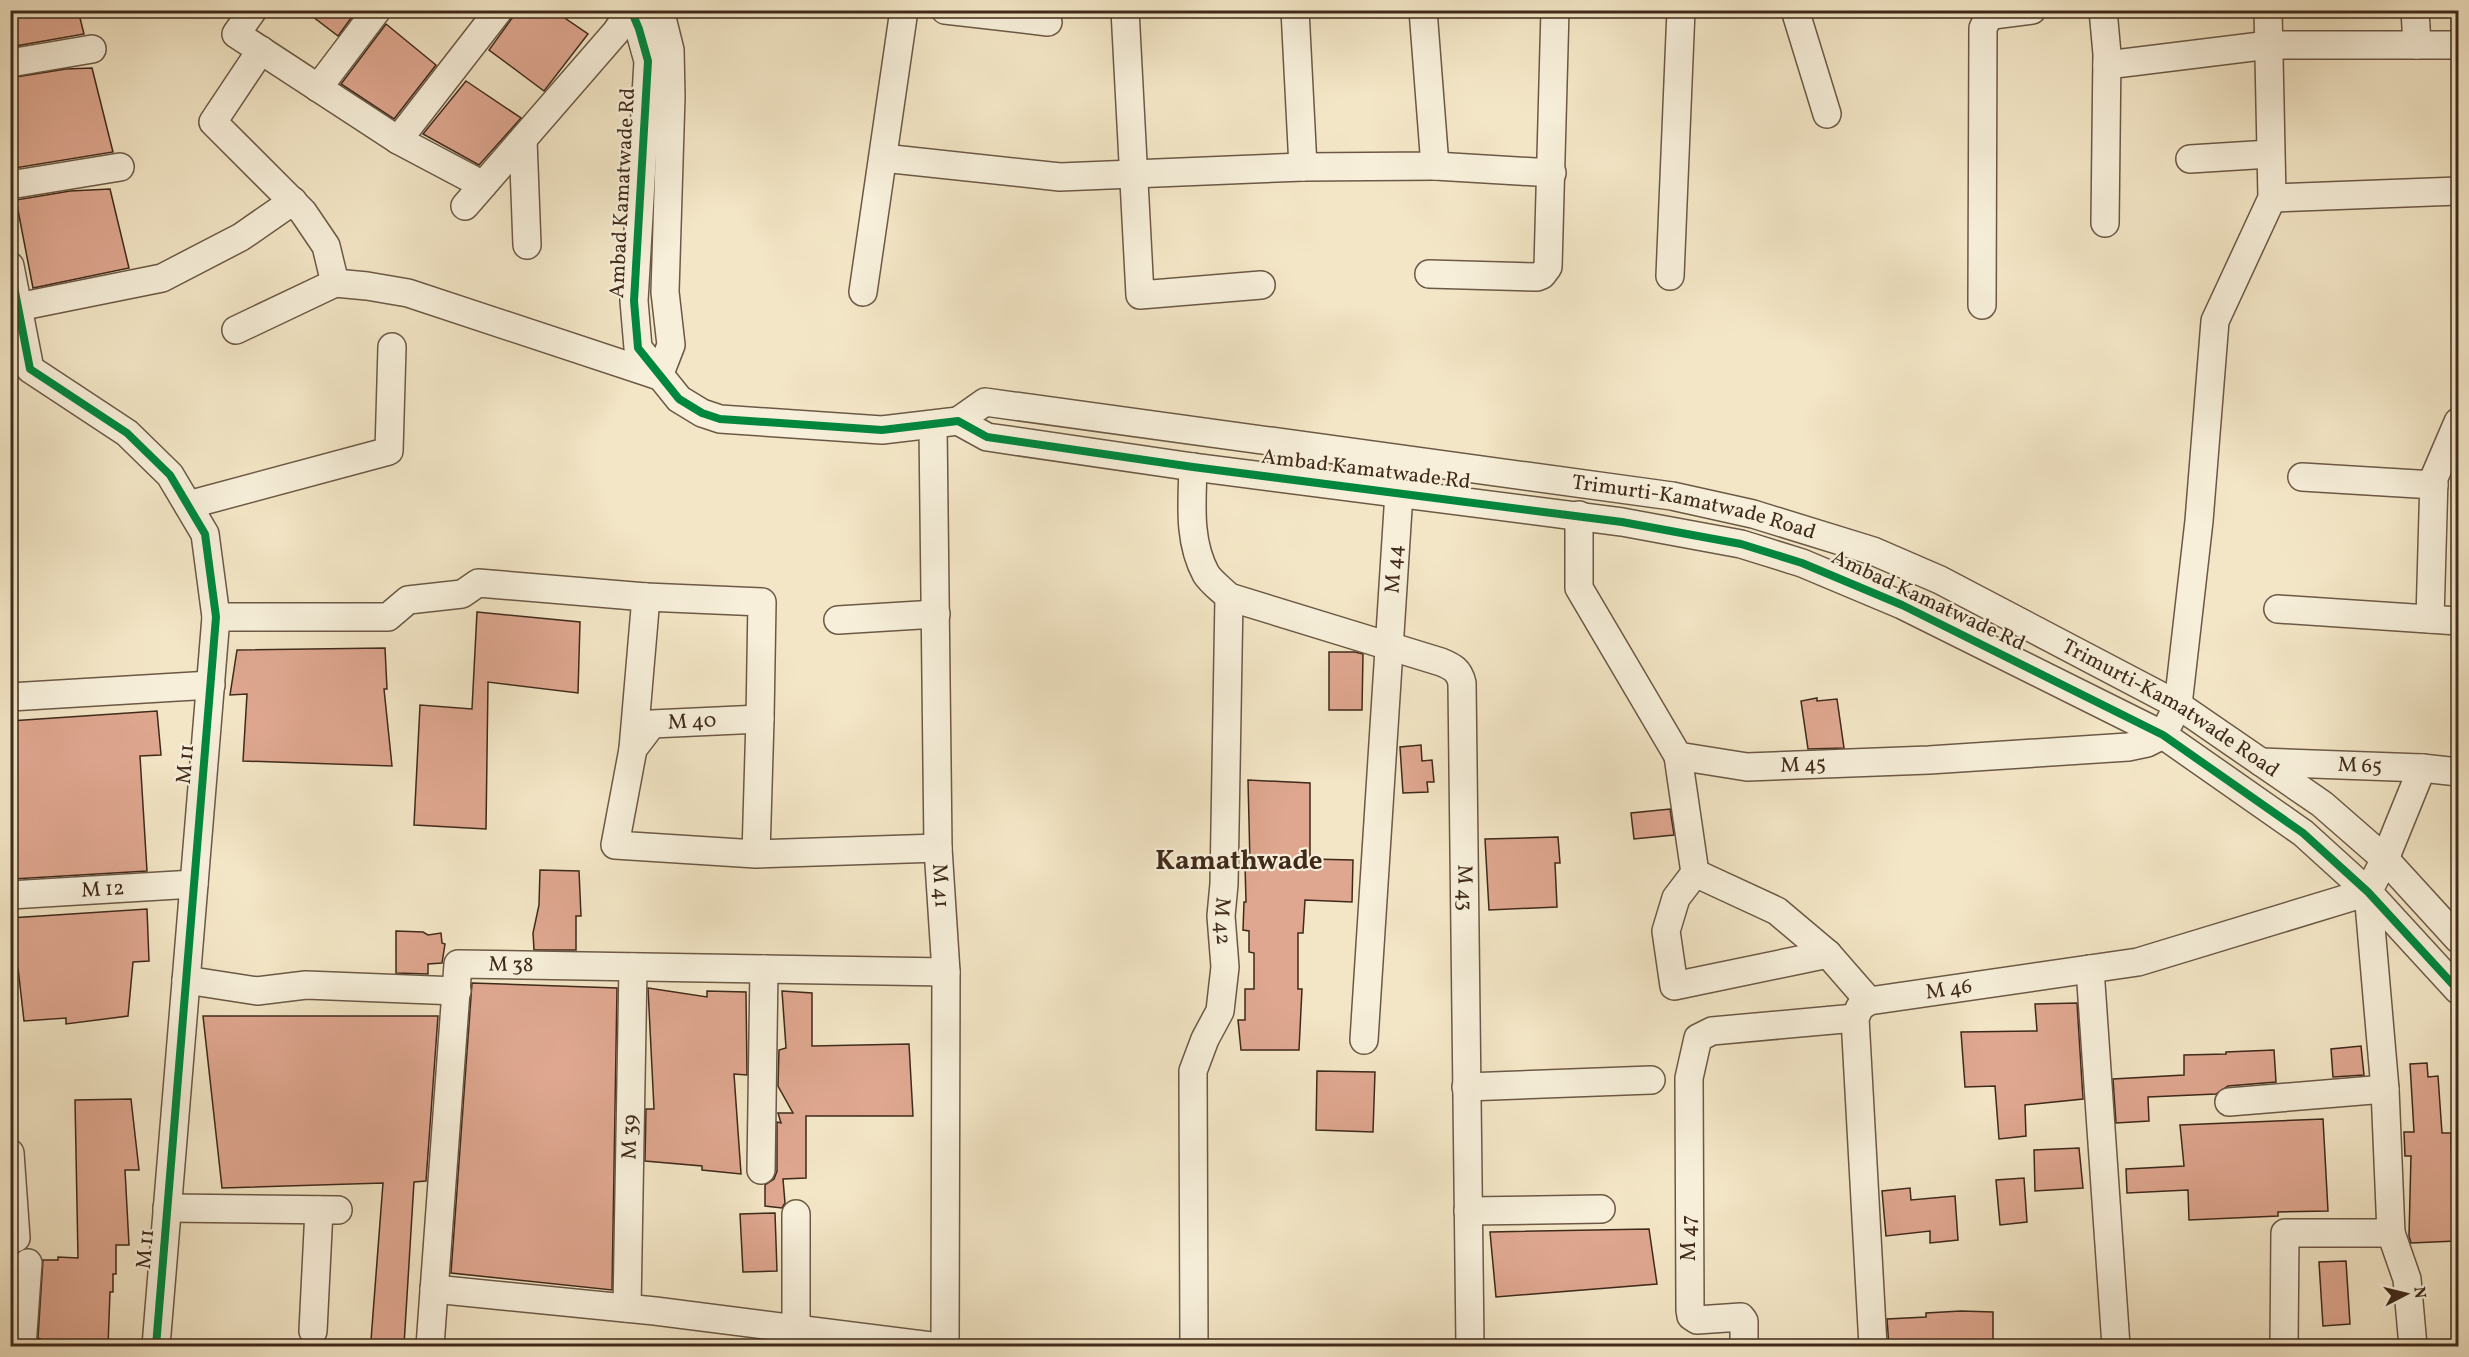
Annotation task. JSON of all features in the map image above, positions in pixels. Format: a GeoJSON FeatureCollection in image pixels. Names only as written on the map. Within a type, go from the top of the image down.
{"type":"FeatureCollection","features":[{"type":"Feature","properties":{"kind":"street"},"geometry":{"type":"LineString","coordinates":[[253,10],[236,34],[398,140],[483,185]]}},
{"type":"Feature","properties":{"kind":"street"},"geometry":{"type":"LineString","coordinates":[[318,88],[377,10]]}},
{"type":"Feature","properties":{"kind":"street"},"geometry":{"type":"LineString","coordinates":[[398,140],[499,10]]}},
{"type":"Feature","properties":{"kind":"street","name":"Ambad Kamatwade Rd"},"geometry":{"type":"LineString","coordinates":[[660,10],[670,50],[659,73],[634,301],[638,348],[659,376],[689,407],[720,419],[882,430],[946,423],[987,437],[1193,467],[1579,516],[1686,532],[1741,544],[1802,563],[1893,601],[2163,735],[2303,833],[2368,892]]}},
{"type":"Feature","properties":{"kind":"street"},"geometry":{"type":"LineString","coordinates":[[862,292],[884,158],[904,10]]}},
{"type":"Feature","properties":{"kind":"street"},"geometry":{"type":"LineString","coordinates":[[945,10],[1048,22]]}},
{"type":"Feature","properties":{"kind":"street"},"geometry":{"type":"LineString","coordinates":[[1125,10],[1140,295],[1261,285]]}},
{"type":"Feature","properties":{"kind":"street"},"geometry":{"type":"LineString","coordinates":[[1295,10],[1303,167]]}},
{"type":"Feature","properties":{"kind":"street"},"geometry":{"type":"LineString","coordinates":[[1423,10],[1435,166]]}},
{"type":"Feature","properties":{"kind":"street"},"geometry":{"type":"LineString","coordinates":[[1429,274],[1537,277],[1542,275],[1548,267],[1555,10]]}},
{"type":"Feature","properties":{"kind":"street"},"geometry":{"type":"LineString","coordinates":[[1670,276],[1681,10]]}},
{"type":"Feature","properties":{"kind":"street"},"geometry":{"type":"LineString","coordinates":[[1795,10],[1827,114]]}},
{"type":"Feature","properties":{"kind":"street"},"geometry":{"type":"LineString","coordinates":[[1982,305],[1983,28],[1988,18],[1993,15],[2032,10]]}},
{"type":"Feature","properties":{"kind":"street"},"geometry":{"type":"LineString","coordinates":[[2103,10],[2107,65],[2105,223]]}},
{"type":"Feature","properties":{"kind":"street"},"geometry":{"type":"LineString","coordinates":[[2163,735],[2178,705],[2199,522],[2215,321],[2272,198],[2268,10]]}},
{"type":"Feature","properties":{"kind":"street"},"geometry":{"type":"LineString","coordinates":[[2415,10],[2417,45]]}},
{"type":"Feature","properties":{"kind":"street"},"geometry":{"type":"LineString","coordinates":[[465,206],[631,11]]}},
{"type":"Feature","properties":{"kind":"street","name":"Ambad Kamatwade Rd"},"geometry":{"type":"LineString","coordinates":[[631,11],[648,61],[659,73]]}},
{"type":"Feature","properties":{"kind":"street"},"geometry":{"type":"LineString","coordinates":[[2107,65],[2269,45],[2458,45]]}},
{"type":"Feature","properties":{"kind":"street"},"geometry":{"type":"LineString","coordinates":[[10,63],[92,49]]}},
{"type":"Feature","properties":{"kind":"street"},"geometry":{"type":"LineString","coordinates":[[261,50],[213,122],[303,212],[326,246],[335,284]]}},
{"type":"Feature","properties":{"kind":"street"},"geometry":{"type":"LineString","coordinates":[[523,140],[527,245]]}},
{"type":"Feature","properties":{"kind":"street"},"geometry":{"type":"LineString","coordinates":[[2190,159],[2271,154]]}},
{"type":"Feature","properties":{"kind":"street"},"geometry":{"type":"LineString","coordinates":[[884,158],[1060,177],[1303,167],[1435,166],[1552,173]]}},
{"type":"Feature","properties":{"kind":"street"},"geometry":{"type":"LineString","coordinates":[[10,185],[120,167]]}},
{"type":"Feature","properties":{"kind":"street"},"geometry":{"type":"LineString","coordinates":[[2272,198],[2458,191]]}},
{"type":"Feature","properties":{"kind":"street"},"geometry":{"type":"LineString","coordinates":[[18,307],[162,278],[241,237],[293,201]]}},
{"type":"Feature","properties":{"kind":"street","name":"M 11"},"geometry":{"type":"LineString","coordinates":[[10,266],[18,307],[20,364],[127,433],[147,450],[170,475],[205,534],[216,617],[156,1347]]}},
{"type":"Feature","properties":{"kind":"street"},"geometry":{"type":"LineString","coordinates":[[236,330],[335,284],[367,286],[408,293],[659,376]]}},
{"type":"Feature","properties":{"kind":"street"},"geometry":{"type":"LineString","coordinates":[[188,506],[388,451],[393,347]]}},
{"type":"Feature","properties":{"kind":"street","name":"Trimurti-Kamatwade Road"},"geometry":{"type":"LineString","coordinates":[[946,423],[985,402],[1672,496],[1753,514],[1874,551],[1931,576],[2178,705],[2322,804],[2385,859],[2458,939]]}},
{"type":"Feature","properties":{"kind":"street"},"geometry":{"type":"LineString","coordinates":[[2430,619],[2434,478],[2458,422]]}},
{"type":"Feature","properties":{"kind":"street","name":"M 41"},"geometry":{"type":"LineString","coordinates":[[945,1347],[946,972],[939,848],[936,614],[946,423]]}},
{"type":"Feature","properties":{"kind":"street"},"geometry":{"type":"LineString","coordinates":[[1193,467],[1191,518],[1197,552],[1207,576],[1229,597]]}},
{"type":"Feature","properties":{"kind":"street"},"geometry":{"type":"LineString","coordinates":[[2302,477],[2434,486]]}},
{"type":"Feature","properties":{"kind":"street","name":"M 44"},"geometry":{"type":"LineString","coordinates":[[1364,1040],[1399,493]]}},
{"type":"Feature","properties":{"kind":"street"},"geometry":{"type":"LineString","coordinates":[[1579,516],[1579,588],[1678,756],[1695,873],[1676,898],[1665,930],[1674,986],[1828,954]]}},
{"type":"Feature","properties":{"kind":"street"},"geometry":{"type":"LineString","coordinates":[[216,617],[388,617],[408,600],[462,594],[478,582],[646,597],[762,602],[756,854]]}},
{"type":"Feature","properties":{"kind":"street"},"geometry":{"type":"LineString","coordinates":[[633,750],[646,597]]}},
{"type":"Feature","properties":{"kind":"street","name":"M 43"},"geometry":{"type":"LineString","coordinates":[[1229,597],[1388,645],[1452,666],[1459,672],[1462,683],[1470,1347]]}},
{"type":"Feature","properties":{"kind":"street","name":"M 42"},"geometry":{"type":"LineString","coordinates":[[1194,1347],[1193,1071],[1220,1011],[1225,967],[1221,916],[1224,884],[1229,597]]}},
{"type":"Feature","properties":{"kind":"street"},"geometry":{"type":"LineString","coordinates":[[2278,609],[2458,621]]}},
{"type":"Feature","properties":{"kind":"street"},"geometry":{"type":"LineString","coordinates":[[838,620],[936,614]]}},
{"type":"Feature","properties":{"kind":"street"},"geometry":{"type":"LineString","coordinates":[[10,698],[211,686]]}},
{"type":"Feature","properties":{"kind":"street","name":"M 40"},"geometry":{"type":"LineString","coordinates":[[760,719],[652,724],[633,750],[615,845],[756,854],[939,848]]}},
{"type":"Feature","properties":{"kind":"street","name":"M 45"},"geometry":{"type":"LineString","coordinates":[[1678,756],[1747,767],[1929,760],[2128,747],[2147,743],[2163,735]]}},
{"type":"Feature","properties":{"kind":"street","name":"M 65"},"geometry":{"type":"LineString","coordinates":[[2261,762],[2422,768],[2458,772]]}},
{"type":"Feature","properties":{"kind":"street"},"geometry":{"type":"LineString","coordinates":[[2413,1347],[2407,1279],[2391,1233],[2385,1089],[2368,892],[2385,859],[2422,768]]}},
{"type":"Feature","properties":{"kind":"street"},"geometry":{"type":"LineString","coordinates":[[1695,873],[1777,911],[1828,954],[1862,1010],[1873,1347]]}},
{"type":"Feature","properties":{"kind":"street","name":"M 12"},"geometry":{"type":"LineString","coordinates":[[10,895],[194,884]]}},
{"type":"Feature","properties":{"kind":"street"},"geometry":{"type":"LineString","coordinates":[[2368,892],[2458,990]]}},
{"type":"Feature","properties":{"kind":"street","name":"M 46"},"geometry":{"type":"LineString","coordinates":[[1689,1078],[1698,1038],[1712,1031],[1862,1010],[2138,962],[2368,892]]}},
{"type":"Feature","properties":{"kind":"street","name":"M 38"},"geometry":{"type":"LineString","coordinates":[[430,1347],[459,964],[946,972]]}},
{"type":"Feature","properties":{"kind":"street","name":"M 39"},"geometry":{"type":"LineString","coordinates":[[627,1308],[633,967]]}},
{"type":"Feature","properties":{"kind":"street"},"geometry":{"type":"LineString","coordinates":[[761,1170],[764,969]]}},
{"type":"Feature","properties":{"kind":"street"},"geometry":{"type":"LineString","coordinates":[[2090,969],[2116,1347]]}},
{"type":"Feature","properties":{"kind":"street"},"geometry":{"type":"LineString","coordinates":[[186,980],[257,991],[306,985],[457,991]]}},
{"type":"Feature","properties":{"kind":"street","name":"M 47"},"geometry":{"type":"LineString","coordinates":[[1689,1078],[1691,1316],[1697,1320],[1741,1317],[1744,1321],[1744,1347]]}},
{"type":"Feature","properties":{"kind":"street"},"geometry":{"type":"LineString","coordinates":[[1466,1087],[1651,1080]]}},
{"type":"Feature","properties":{"kind":"street"},"geometry":{"type":"LineString","coordinates":[[2229,1102],[2385,1089]]}},
{"type":"Feature","properties":{"kind":"street"},"geometry":{"type":"LineString","coordinates":[[10,1153],[16,1238]]}},
{"type":"Feature","properties":{"kind":"street"},"geometry":{"type":"LineString","coordinates":[[167,1208],[328,1210],[313,1331]]}},
{"type":"Feature","properties":{"kind":"street"},"geometry":{"type":"LineString","coordinates":[[1468,1211],[1601,1209]]}},
{"type":"Feature","properties":{"kind":"street"},"geometry":{"type":"LineString","coordinates":[[796,1214],[796,1329]]}},
{"type":"Feature","properties":{"kind":"street"},"geometry":{"type":"LineString","coordinates":[[2284,1347],[2285,1233],[2391,1233]]}},
{"type":"Feature","properties":{"kind":"street"},"geometry":{"type":"LineString","coordinates":[[22,1347],[28,1263]]}},
{"type":"Feature","properties":{"kind":"street"},"geometry":{"type":"LineString","coordinates":[[434,1289],[627,1308],[931,1347]]}},
{"type":"Feature","properties":{"kind":"building"},"geometry":{"type":"Polygon","coordinates":[[[10,10],[78,10],[84,34],[10,47],[10,10]]]}},
{"type":"Feature","properties":{"kind":"building"},"geometry":{"type":"Polygon","coordinates":[[[304,10],[357,10],[338,36],[304,10]]]}},
{"type":"Feature","properties":{"kind":"building"},"geometry":{"type":"Polygon","coordinates":[[[518,10],[553,10],[588,34],[544,91],[489,50],[518,10]]]}},
{"type":"Feature","properties":{"kind":"building"},"geometry":{"type":"Polygon","coordinates":[[[386,24],[436,65],[394,119],[341,84],[386,24]]]}},
{"type":"Feature","properties":{"kind":"building"},"geometry":{"type":"Polygon","coordinates":[[[92,68],[113,152],[15,168],[10,143],[10,78],[66,69],[92,68]]]}},
{"type":"Feature","properties":{"kind":"building"},"geometry":{"type":"Polygon","coordinates":[[[466,81],[521,118],[479,165],[423,134],[466,81]]]}},
{"type":"Feature","properties":{"kind":"building"},"geometry":{"type":"Polygon","coordinates":[[[110,189],[129,268],[33,288],[16,200],[70,191],[110,189]]]}},
{"type":"Feature","properties":{"kind":"building"},"geometry":{"type":"Polygon","coordinates":[[[477,612],[580,622],[578,693],[488,682],[486,829],[414,825],[420,705],[472,709],[477,612]]]}},
{"type":"Feature","properties":{"kind":"building"},"geometry":{"type":"Polygon","coordinates":[[[385,648],[387,689],[384,689],[392,766],[243,761],[247,694],[230,695],[237,650],[385,648]]]}},
{"type":"Feature","properties":{"kind":"building"},"geometry":{"type":"Polygon","coordinates":[[[1329,652],[1363,654],[1362,710],[1329,710],[1329,652]]]}},
{"type":"Feature","properties":{"kind":"building"},"geometry":{"type":"Polygon","coordinates":[[[1817,698],[1817,701],[1837,699],[1844,748],[1808,749],[1801,701],[1817,698]]]}},
{"type":"Feature","properties":{"kind":"building"},"geometry":{"type":"Polygon","coordinates":[[[157,711],[161,755],[140,756],[147,871],[13,879],[10,721],[157,711]]]}},
{"type":"Feature","properties":{"kind":"building"},"geometry":{"type":"Polygon","coordinates":[[[1421,745],[1422,761],[1432,760],[1434,782],[1427,782],[1428,792],[1403,793],[1400,747],[1421,745]]]}},
{"type":"Feature","properties":{"kind":"building"},"geometry":{"type":"Polygon","coordinates":[[[1248,780],[1310,783],[1310,859],[1353,860],[1352,902],[1305,900],[1303,933],[1298,933],[1298,989],[1302,989],[1299,1050],[1241,1050],[1238,1020],[1245,1020],[1245,989],[1254,989],[1254,953],[1249,952],[1249,931],[1243,930],[1244,902],[1246,902],[1245,864],[1250,863],[1248,780]]]}},
{"type":"Feature","properties":{"kind":"building"},"geometry":{"type":"Polygon","coordinates":[[[1670,809],[1674,835],[1634,839],[1631,813],[1670,809]]]}},
{"type":"Feature","properties":{"kind":"building"},"geometry":{"type":"Polygon","coordinates":[[[1558,837],[1560,863],[1555,863],[1557,907],[1489,910],[1485,839],[1558,837]]]}},
{"type":"Feature","properties":{"kind":"building"},"geometry":{"type":"Polygon","coordinates":[[[540,870],[579,871],[581,916],[576,916],[576,950],[534,950],[533,933],[539,905],[540,870]]]}},
{"type":"Feature","properties":{"kind":"building"},"geometry":{"type":"Polygon","coordinates":[[[147,909],[149,961],[133,962],[128,1016],[66,1024],[66,1018],[24,1021],[18,968],[10,968],[10,918],[147,909]]]}},
{"type":"Feature","properties":{"kind":"building"},"geometry":{"type":"Polygon","coordinates":[[[396,931],[423,932],[428,935],[441,933],[442,943],[445,944],[442,963],[428,964],[428,974],[396,973],[396,931]]]}},
{"type":"Feature","properties":{"kind":"building"},"geometry":{"type":"Polygon","coordinates":[[[472,983],[617,988],[612,1290],[451,1273],[472,983]]]}},
{"type":"Feature","properties":{"kind":"building"},"geometry":{"type":"Polygon","coordinates":[[[648,988],[707,997],[707,991],[746,992],[747,1075],[734,1074],[741,1174],[702,1170],[702,1166],[645,1161],[646,1109],[654,1109],[648,988]]]}},
{"type":"Feature","properties":{"kind":"building"},"geometry":{"type":"Polygon","coordinates":[[[782,991],[812,993],[812,1046],[909,1044],[913,1116],[806,1116],[806,1178],[783,1179],[785,1203],[782,1208],[765,1206],[765,1185],[774,1179],[777,1171],[777,1122],[781,1123],[778,1113],[793,1113],[778,1086],[779,1050],[786,1048],[782,991]]]}},
{"type":"Feature","properties":{"kind":"building"},"geometry":{"type":"Polygon","coordinates":[[[2077,1003],[2083,1099],[2025,1105],[2026,1136],[1999,1139],[1995,1086],[1965,1087],[1961,1032],[2037,1031],[2035,1004],[2077,1003]]]}},
{"type":"Feature","properties":{"kind":"building"},"geometry":{"type":"Polygon","coordinates":[[[203,1016],[438,1016],[426,1181],[414,1182],[404,1345],[371,1340],[383,1183],[222,1188],[203,1016]]]}},
{"type":"Feature","properties":{"kind":"building"},"geometry":{"type":"Polygon","coordinates":[[[2361,1046],[2364,1075],[2333,1077],[2331,1049],[2361,1046]]]}},
{"type":"Feature","properties":{"kind":"building"},"geometry":{"type":"Polygon","coordinates":[[[2274,1050],[2276,1082],[2228,1086],[2216,1094],[2148,1097],[2149,1121],[2116,1123],[2113,1079],[2184,1075],[2184,1055],[2274,1050]]]}},
{"type":"Feature","properties":{"kind":"building"},"geometry":{"type":"Polygon","coordinates":[[[2427,1063],[2428,1077],[2438,1076],[2442,1133],[2451,1133],[2452,1177],[2455,1177],[2456,1241],[2411,1243],[2409,1236],[2411,1156],[2405,1156],[2404,1132],[2414,1132],[2410,1064],[2427,1063]]]}},
{"type":"Feature","properties":{"kind":"building"},"geometry":{"type":"Polygon","coordinates":[[[1317,1071],[1375,1072],[1373,1132],[1316,1130],[1317,1071]]]}},
{"type":"Feature","properties":{"kind":"building"},"geometry":{"type":"Polygon","coordinates":[[[131,1099],[139,1170],[125,1170],[129,1245],[116,1245],[116,1274],[113,1274],[113,1292],[110,1292],[108,1346],[41,1347],[41,1339],[38,1338],[43,1260],[58,1260],[58,1257],[78,1258],[75,1100],[131,1099]]]}},
{"type":"Feature","properties":{"kind":"building"},"geometry":{"type":"Polygon","coordinates":[[[2323,1119],[2328,1211],[2278,1212],[2278,1216],[2189,1220],[2188,1190],[2127,1193],[2126,1169],[2184,1166],[2180,1125],[2323,1119]]]}},
{"type":"Feature","properties":{"kind":"building"},"geometry":{"type":"Polygon","coordinates":[[[2079,1148],[2083,1188],[2035,1191],[2034,1150],[2079,1148]]]}},
{"type":"Feature","properties":{"kind":"building"},"geometry":{"type":"Polygon","coordinates":[[[2024,1178],[2027,1222],[2000,1225],[1996,1180],[2024,1178]]]}},
{"type":"Feature","properties":{"kind":"building"},"geometry":{"type":"Polygon","coordinates":[[[1910,1188],[1911,1200],[1955,1196],[1958,1240],[1930,1243],[1930,1231],[1886,1236],[1882,1191],[1910,1188]]]}},
{"type":"Feature","properties":{"kind":"building"},"geometry":{"type":"Polygon","coordinates":[[[775,1213],[777,1271],[743,1272],[740,1214],[775,1213]]]}},
{"type":"Feature","properties":{"kind":"building"},"geometry":{"type":"Polygon","coordinates":[[[1649,1229],[1657,1284],[1496,1297],[1490,1232],[1649,1229]]]}},
{"type":"Feature","properties":{"kind":"building"},"geometry":{"type":"Polygon","coordinates":[[[2346,1261],[2350,1324],[2323,1326],[2319,1262],[2346,1261]]]}},
{"type":"Feature","properties":{"kind":"building"},"geometry":{"type":"Polygon","coordinates":[[[1993,1312],[1993,1347],[1889,1347],[1887,1319],[1926,1317],[1926,1313],[1993,1312]]]}},
{"type":"Feature","properties":{"kind":"cycle path"},"geometry":{"type":"LineString","coordinates":[[631,10],[648,61],[634,301],[638,348],[679,399],[702,413],[720,419],[882,430],[958,421],[987,437],[1193,467],[1622,522],[1741,544],[1802,563],[1902,605],[2163,735],[2303,833],[2368,892],[2458,990]]}},
{"type":"Feature","properties":{"kind":"cycle path"},"geometry":{"type":"LineString","coordinates":[[10,266],[30,369],[127,433],[170,475],[205,534],[216,617],[156,1346]]}},
{"type":"Feature","properties":{"kind":"district","name":"Kamathwade"},"geometry":{"type":"Point","coordinates":[1239,862]}}]}
